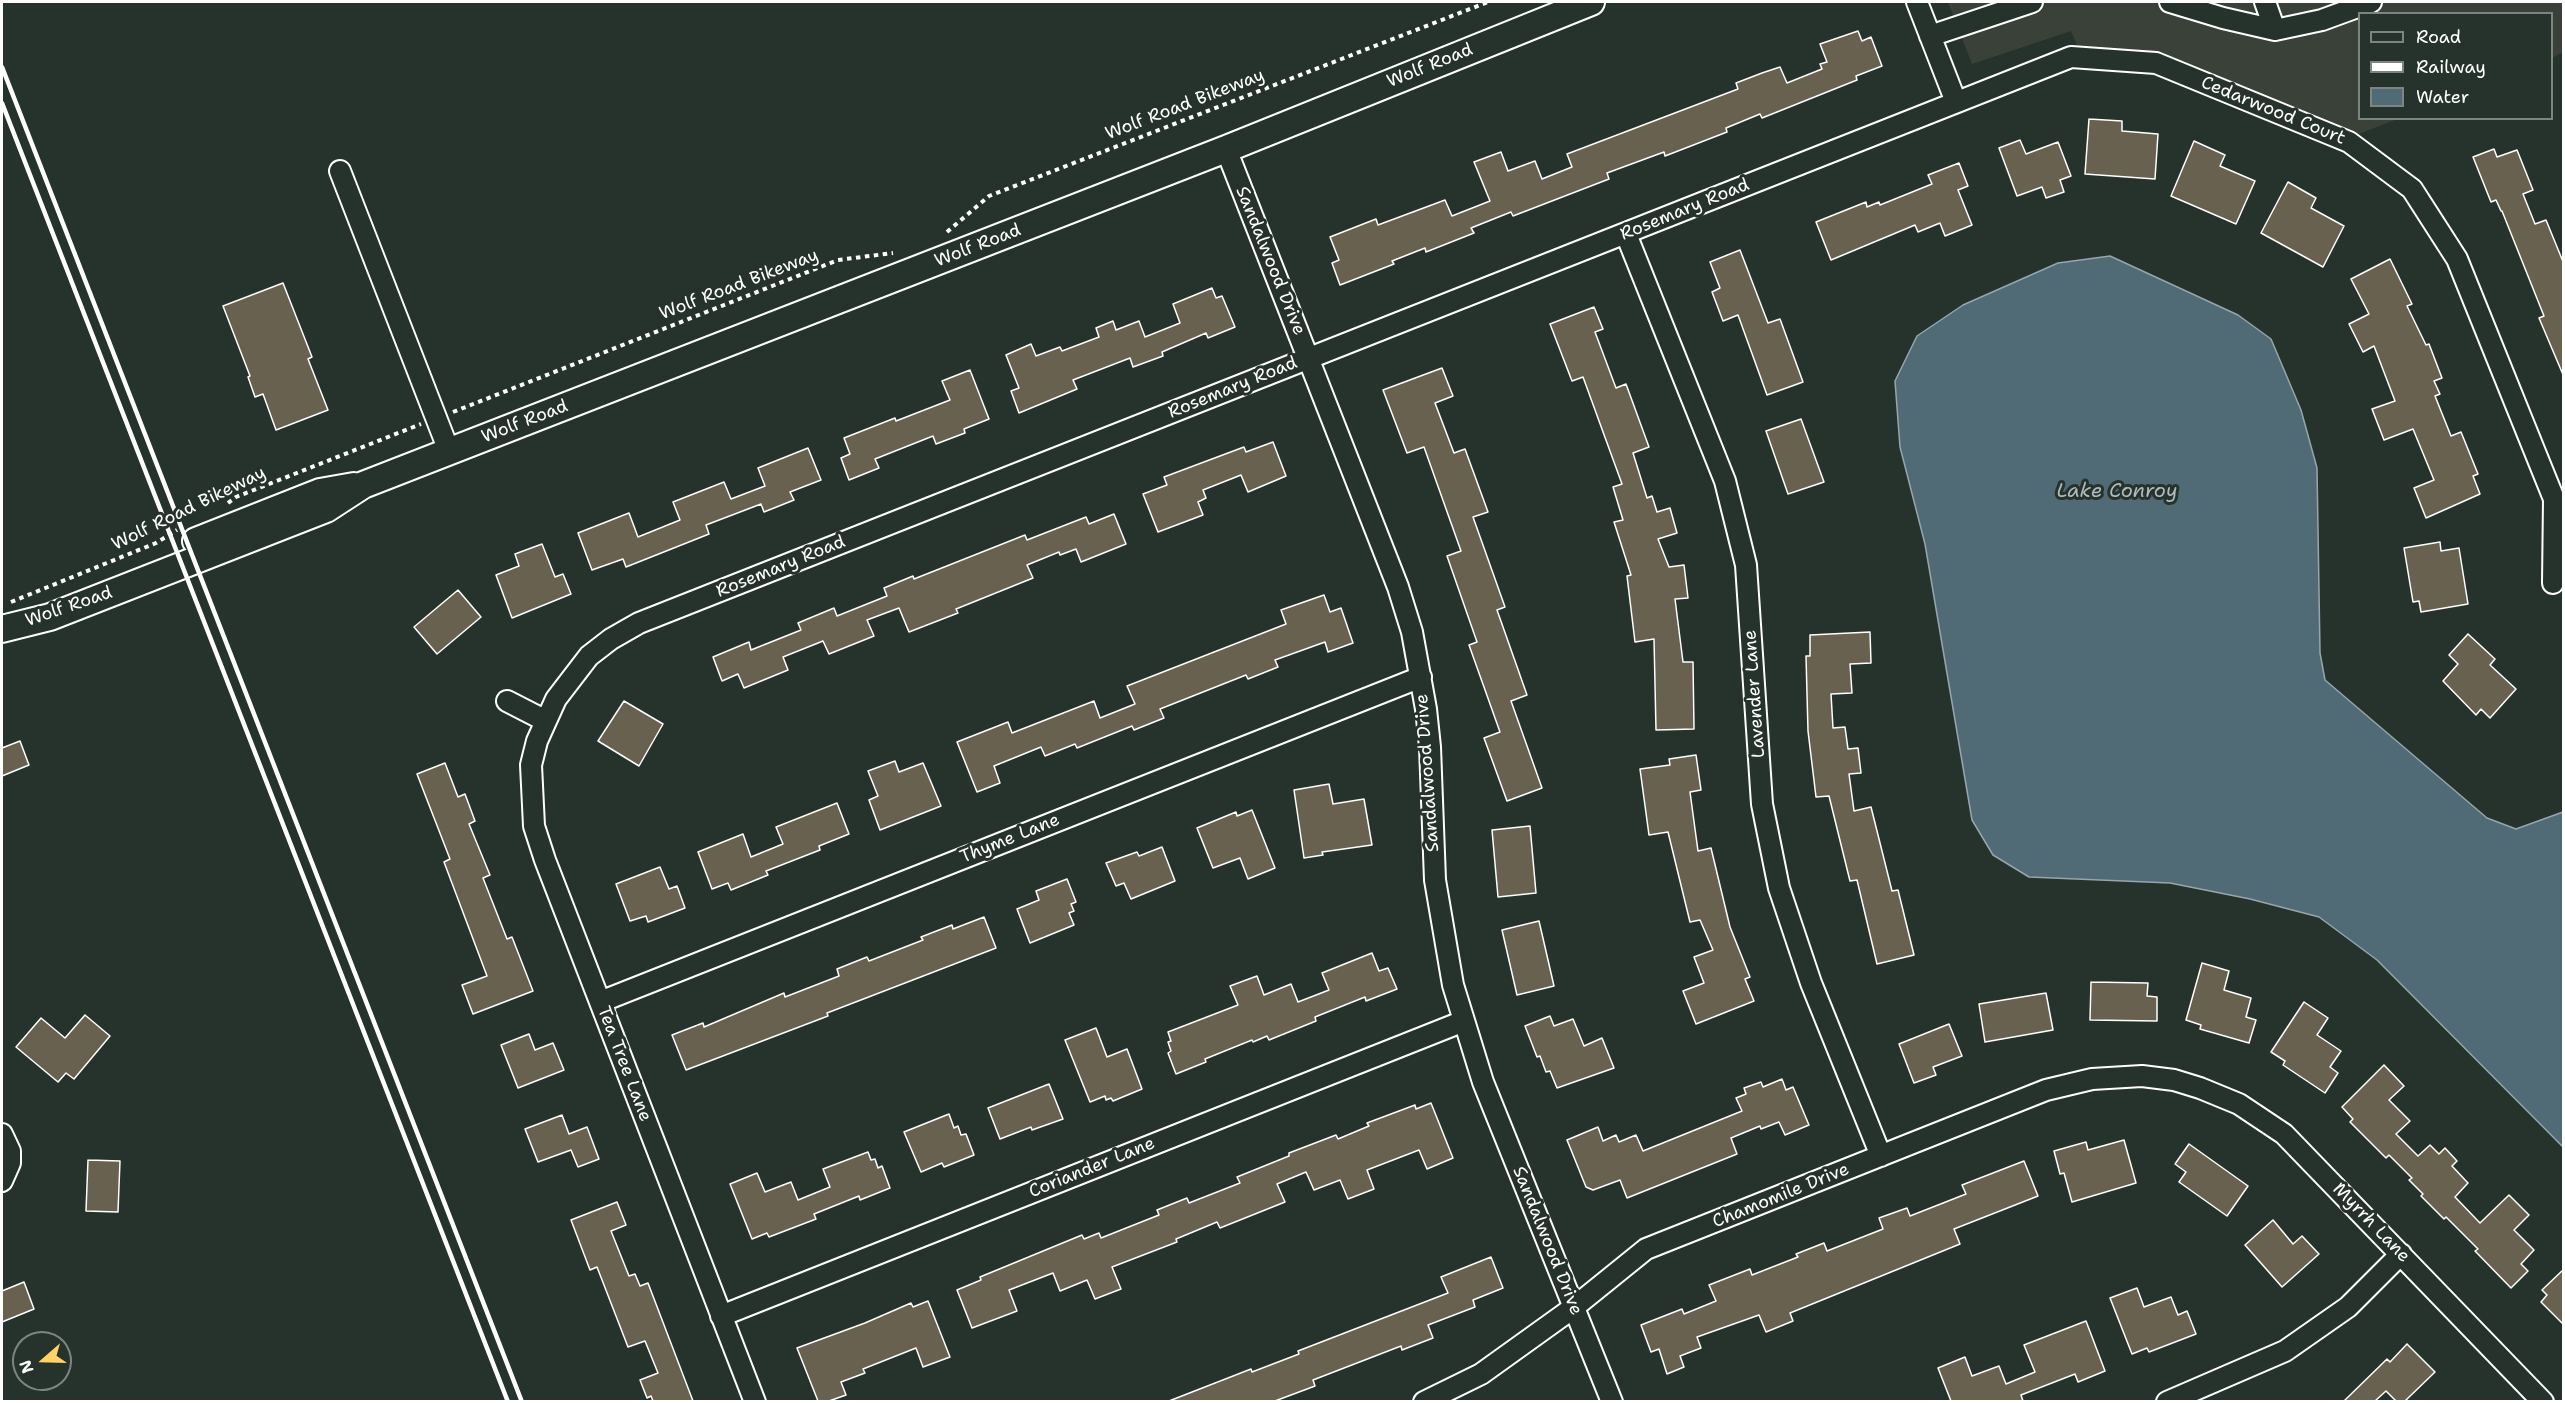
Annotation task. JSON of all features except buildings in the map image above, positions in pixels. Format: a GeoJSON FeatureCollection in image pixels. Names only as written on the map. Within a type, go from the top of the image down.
{"type":"FeatureCollection","features":[{"type":"Feature","properties":{"kind":"main road","name":"Wolf Road"},"geometry":{"type":"LineString","coordinates":[[2,621],[44,602],[320,492],[363,485],[1226,149],[1591,2]]}},
{"type":"Feature","properties":{"kind":"street"},"geometry":{"type":"LineString","coordinates":[[1917,2],[1956,102]]}},
{"type":"Feature","properties":{"kind":"street"},"geometry":{"type":"LineString","coordinates":[[1930,36],[2032,2]]}},
{"type":"Feature","properties":{"kind":"street"},"geometry":{"type":"LineString","coordinates":[[2170,2],[2223,18],[2275,30],[2318,11],[2371,2]]}},
{"type":"Feature","properties":{"kind":"street"},"geometry":{"type":"LineString","coordinates":[[2265,2],[2275,30]]}},
{"type":"Feature","properties":{"kind":"street","name":"Cedarwood Court"},"geometry":{"type":"LineString","coordinates":[[1956,102],[2071,57],[2156,63],[2349,142],[2412,189],[2457,259],[2554,499],[2553,583]]}},
{"type":"Feature","properties":{"kind":"street","name":"Rosemary Road"},"geometry":{"type":"LineString","coordinates":[[546,721],[561,692],[590,656],[610,639],[639,623],[1956,102]]}},
{"type":"Feature","properties":{"kind":"street","name":"Sandalwood Drive"},"geometry":{"type":"LineString","coordinates":[[1226,149],[1398,587],[1412,632],[1421,677],[1430,747],[1435,880],[1447,955],[1464,1021],[1483,1082],[1612,1401]]}},
{"type":"Feature","properties":{"kind":"street"},"geometry":{"type":"LineString","coordinates":[[340,171],[449,451]]}},
{"type":"Feature","properties":{"kind":"street","name":"Lavender Lane"},"geometry":{"type":"LineString","coordinates":[[1626,234],[1725,481],[1746,566],[1762,804],[1779,888],[1811,983],[1881,1156]]}},
{"type":"Feature","properties":{"kind":"street","name":"Thyme Lane"},"geometry":{"type":"LineString","coordinates":[[600,1002],[1421,677]]}},
{"type":"Feature","properties":{"kind":"street"},"geometry":{"type":"LineString","coordinates":[[507,701],[546,721]]}},
{"type":"Feature","properties":{"kind":"street","name":"Tea Tree Lane"},"geometry":{"type":"LineString","coordinates":[[546,721],[537,741],[531,765],[534,826],[545,860],[755,1401]]}},
{"type":"Feature","properties":{"kind":"street","name":"Coriander Lane"},"geometry":{"type":"LineString","coordinates":[[721,1316],[1464,1021]]}},
{"type":"Feature","properties":{"kind":"street","name":"Chamomile Drive"},"geometry":{"type":"LineString","coordinates":[[1424,1401],[1481,1374],[1573,1308],[1646,1249],[2068,1084],[2117,1076],[2174,1080]]}},
{"type":"Feature","properties":{"kind":"street","name":"Myrrh Lane"},"geometry":{"type":"LineString","coordinates":[[2174,1080],[2239,1104],[2284,1134],[2542,1401]]}},
{"type":"Feature","properties":{"kind":"street"},"geometry":{"type":"LineString","coordinates":[[2,1134],[10,1151],[10,1163],[2,1181]]}},
{"type":"Feature","properties":{"kind":"street"},"geometry":{"type":"LineString","coordinates":[[2167,1401],[2285,1351],[2348,1307],[2401,1254]]}},
{"type":"Feature","properties":{"kind":"path","name":"Wolf Road Bikeway"},"geometry":{"type":"LineString","coordinates":[[943,236],[989,196],[1488,2]]}},
{"type":"Feature","properties":{"kind":"path","name":"Wolf Road Bikeway"},"geometry":{"type":"LineString","coordinates":[[219,510],[236,497],[838,260],[903,251]]}},
{"type":"Feature","properties":{"kind":"path","name":"Wolf Road Bikeway"},"geometry":{"type":"LineString","coordinates":[[2,621],[182,528]]}},
{"type":"Feature","properties":{"kind":"shaded area"},"geometry":{"type":"Polygon","coordinates":[[[1948,2],[2563,2],[2563,52],[2553,57],[2553,12],[2358,12],[2358,120],[2394,120],[2354,136],[2157,56],[2079,50],[2071,31],[1972,64],[1948,2]]]}},
{"type":"Feature","properties":{"kind":"water","name":"Lake Conroy"},"geometry":{"type":"Polygon","coordinates":[[[2110,256],[2238,315],[2271,339],[2301,410],[2317,468],[2320,653],[2325,680],[2487,818],[2516,829],[2563,812],[2563,1147],[2377,960],[2319,917],[2250,899],[2170,883],[2029,877],[1993,855],[1972,820],[1925,544],[1900,447],[1895,381],[1917,336],[1963,305],[2058,263],[2110,256]]]}},
{"type":"Feature","properties":{"kind":"railway"},"geometry":{"type":"LineString","coordinates":[[2,67],[522,1402]]}},
{"type":"Feature","properties":{"kind":"railway"},"geometry":{"type":"LineString","coordinates":[[2,103],[508,1402]]}}]}
